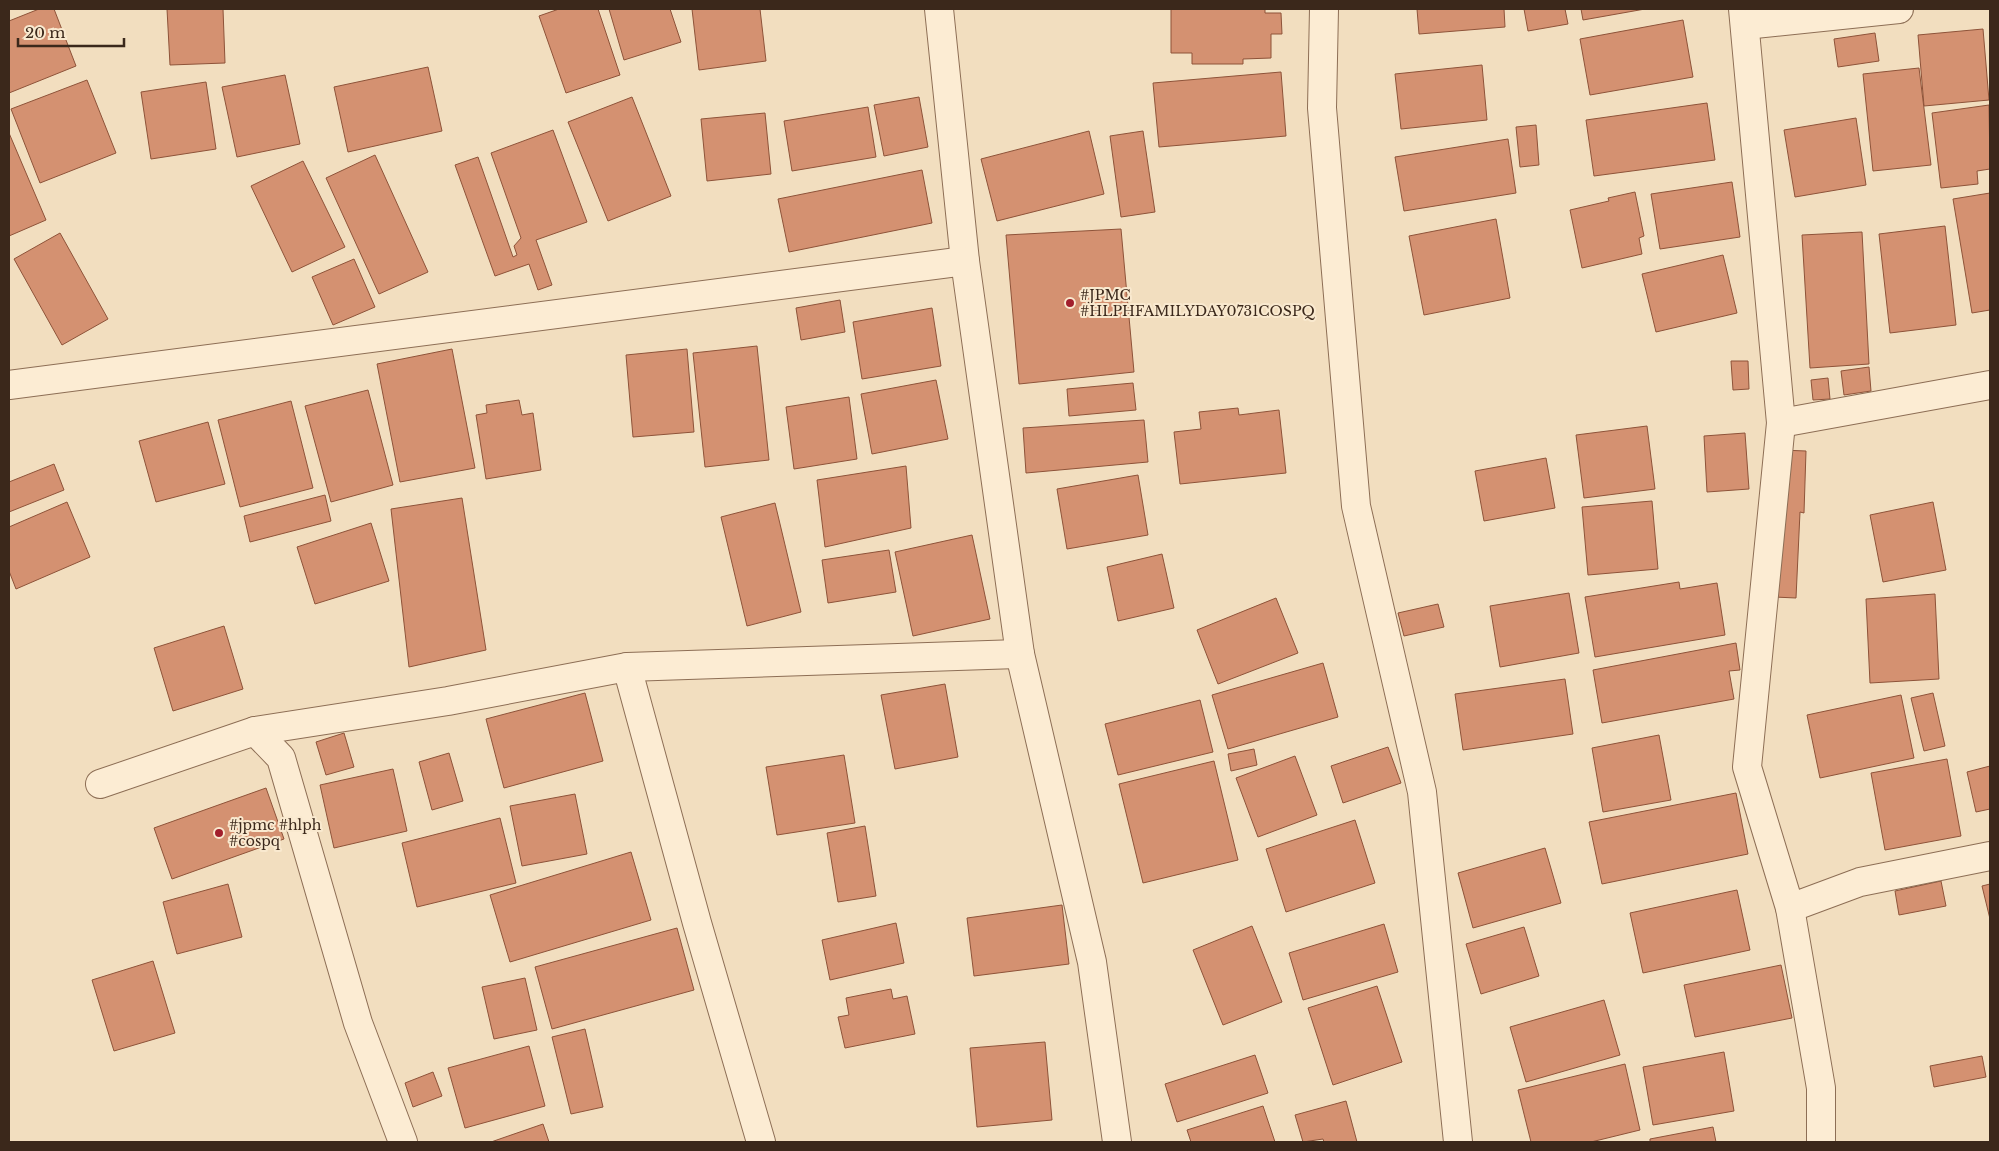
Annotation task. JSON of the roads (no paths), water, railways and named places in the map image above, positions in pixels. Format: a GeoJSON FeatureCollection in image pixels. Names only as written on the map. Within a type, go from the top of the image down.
{"type":"FeatureCollection","features":[{"type":"Feature","properties":{"kind":"street"},"geometry":{"type":"LineString","coordinates":[[939,9],[966,261],[1020,654],[1092,962],[1118,1142]]}},
{"type":"Feature","properties":{"kind":"street"},"geometry":{"type":"LineString","coordinates":[[1324,9],[1322,108],[1356,506],[1422,792],[1458,1142]]}},
{"type":"Feature","properties":{"kind":"street"},"geometry":{"type":"LineString","coordinates":[[1821,1142],[1821,1088],[1790,908],[1747,767],[1780,423],[1744,17],[1899,9]]}},
{"type":"Feature","properties":{"kind":"street"},"geometry":{"type":"LineString","coordinates":[[9,385],[966,261]]}},
{"type":"Feature","properties":{"kind":"street"},"geometry":{"type":"LineString","coordinates":[[1780,423],[1990,384]]}},
{"type":"Feature","properties":{"kind":"street"},"geometry":{"type":"LineString","coordinates":[[100,784],[255,731],[448,701],[627,667],[1020,654]]}},
{"type":"Feature","properties":{"kind":"street"},"geometry":{"type":"LineString","coordinates":[[627,667],[697,923],[761,1142]]}},
{"type":"Feature","properties":{"kind":"street"},"geometry":{"type":"LineString","coordinates":[[255,731],[281,758],[358,1023],[403,1142]]}},
{"type":"Feature","properties":{"kind":"street"},"geometry":{"type":"LineString","coordinates":[[1790,908],[1860,882],[1990,856]]}},
{"type":"Feature","properties":{"kind":"place","name":"#JPMC #HLPHFAMILYDAY0731COSPQ"},"geometry":{"type":"Point","coordinates":[1070,303]}},
{"type":"Feature","properties":{"kind":"place","name":"#jpmc #hlph #cospq"},"geometry":{"type":"Point","coordinates":[219,833]}}]}
